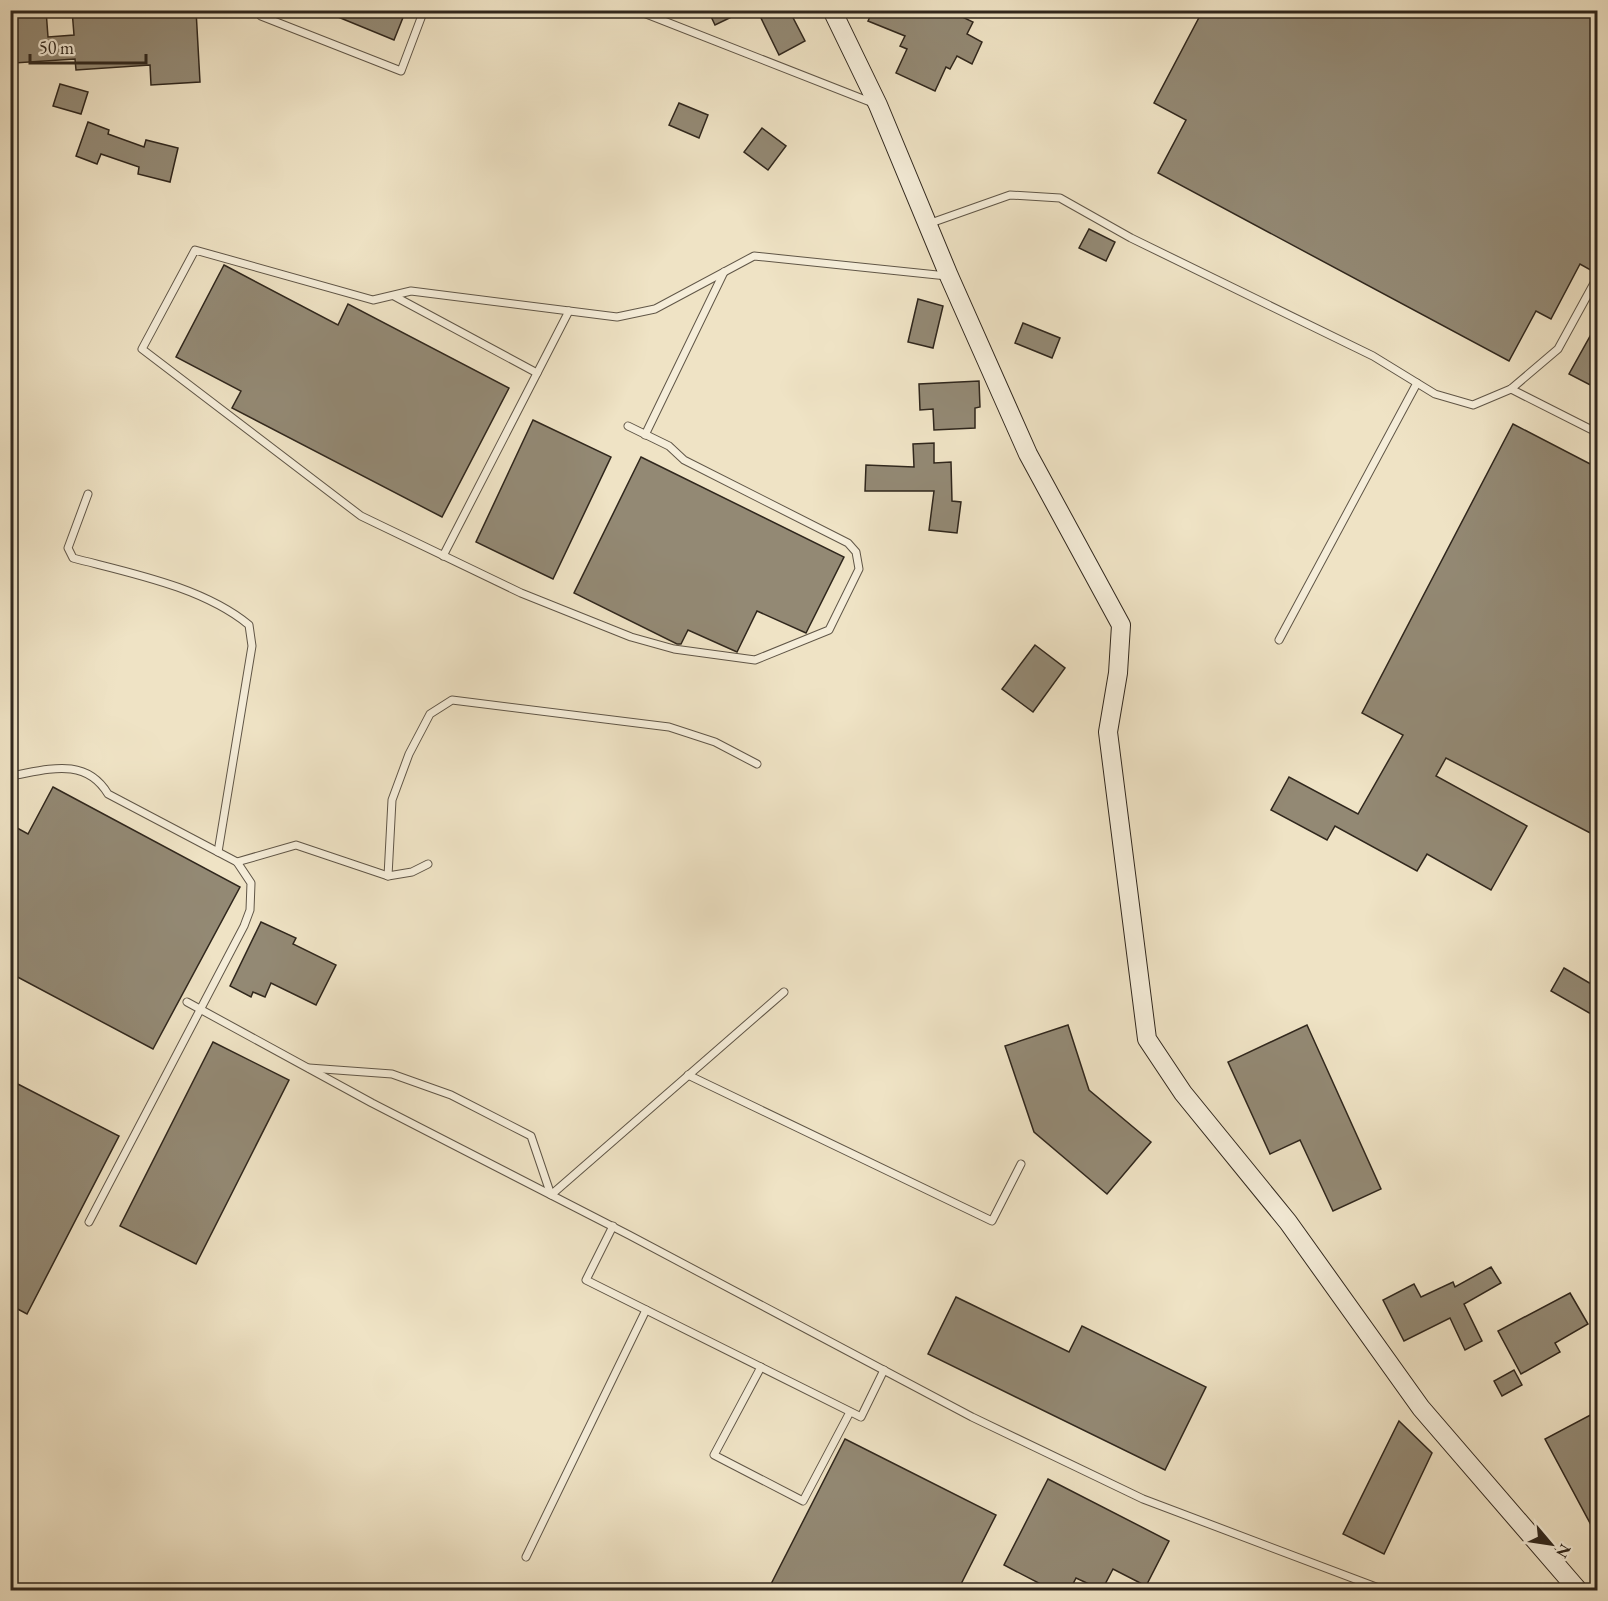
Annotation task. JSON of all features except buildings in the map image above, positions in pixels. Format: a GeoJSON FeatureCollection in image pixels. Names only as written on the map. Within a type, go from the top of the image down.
{"type":"FeatureCollection","features":[{"type":"Feature","properties":{"kind":"street"},"geometry":{"type":"LineString","coordinates":[[832,10],[878,105],[949,276],[1028,454],[1121,625],[1118,673],[1108,732],[1147,1039],[1183,1093],[1288,1222],[1421,1408],[1578,1590]]}},
{"type":"Feature","properties":{"kind":"lane"},"geometry":{"type":"LineString","coordinates":[[264,10],[261,16],[401,71],[424,10]]}},
{"type":"Feature","properties":{"kind":"lane"},"geometry":{"type":"LineString","coordinates":[[636,10],[878,105]]}},
{"type":"Feature","properties":{"kind":"lane"},"geometry":{"type":"LineString","coordinates":[[928,224],[1010,195],[1060,198],[1131,238],[1373,356],[1435,394],[1473,405],[1511,389],[1558,349],[1598,276]]}},
{"type":"Feature","properties":{"kind":"lane"},"geometry":{"type":"LineString","coordinates":[[627,426],[669,446],[684,460],[848,543],[856,552],[859,569],[829,630],[755,660],[674,649],[631,637],[521,593],[361,516],[142,349],[195,250],[373,300],[411,291],[617,317],[655,309],[754,256],[949,276]]}},
{"type":"Feature","properties":{"kind":"lane"},"geometry":{"type":"LineString","coordinates":[[645,435],[724,271]]}},
{"type":"Feature","properties":{"kind":"lane"},"geometry":{"type":"LineString","coordinates":[[394,296],[537,373]]}},
{"type":"Feature","properties":{"kind":"lane"},"geometry":{"type":"LineString","coordinates":[[443,556],[569,311]]}},
{"type":"Feature","properties":{"kind":"lane"},"geometry":{"type":"LineString","coordinates":[[1279,640],[1417,383]]}},
{"type":"Feature","properties":{"kind":"lane"},"geometry":{"type":"LineString","coordinates":[[1511,389],[1598,433]]}},
{"type":"Feature","properties":{"kind":"lane"},"geometry":{"type":"LineString","coordinates":[[88,494],[68,548],[73,558],[159,581],[231,610],[249,625],[252,646],[218,852]]}},
{"type":"Feature","properties":{"kind":"lane"},"geometry":{"type":"LineString","coordinates":[[388,876],[392,800],[409,754],[430,714],[452,700],[669,727],[715,742],[757,764]]}},
{"type":"Feature","properties":{"kind":"lane"},"geometry":{"type":"LineString","coordinates":[[10,776],[70,767],[100,781],[108,794],[237,862],[251,883],[250,910],[201,1010],[89,1222]]}},
{"type":"Feature","properties":{"kind":"lane"},"geometry":{"type":"LineString","coordinates":[[237,862],[296,845],[388,876],[412,872],[429,864]]}},
{"type":"Feature","properties":{"kind":"lane"},"geometry":{"type":"LineString","coordinates":[[551,1195],[784,992]]}},
{"type":"Feature","properties":{"kind":"lane"},"geometry":{"type":"LineString","coordinates":[[187,1002],[972,1417],[1143,1499],[1384,1590]]}},
{"type":"Feature","properties":{"kind":"lane"},"geometry":{"type":"LineString","coordinates":[[307,1067],[392,1074],[451,1095],[531,1136],[551,1195]]}},
{"type":"Feature","properties":{"kind":"lane"},"geometry":{"type":"LineString","coordinates":[[688,1075],[992,1221],[1021,1164]]}},
{"type":"Feature","properties":{"kind":"lane"},"geometry":{"type":"LineString","coordinates":[[613,1226],[586,1280],[861,1417],[884,1370]]}},
{"type":"Feature","properties":{"kind":"lane"},"geometry":{"type":"LineString","coordinates":[[526,1557],[646,1310]]}},
{"type":"Feature","properties":{"kind":"lane"},"geometry":{"type":"LineString","coordinates":[[761,1367],[714,1455],[803,1501],[850,1412]]}}]}
